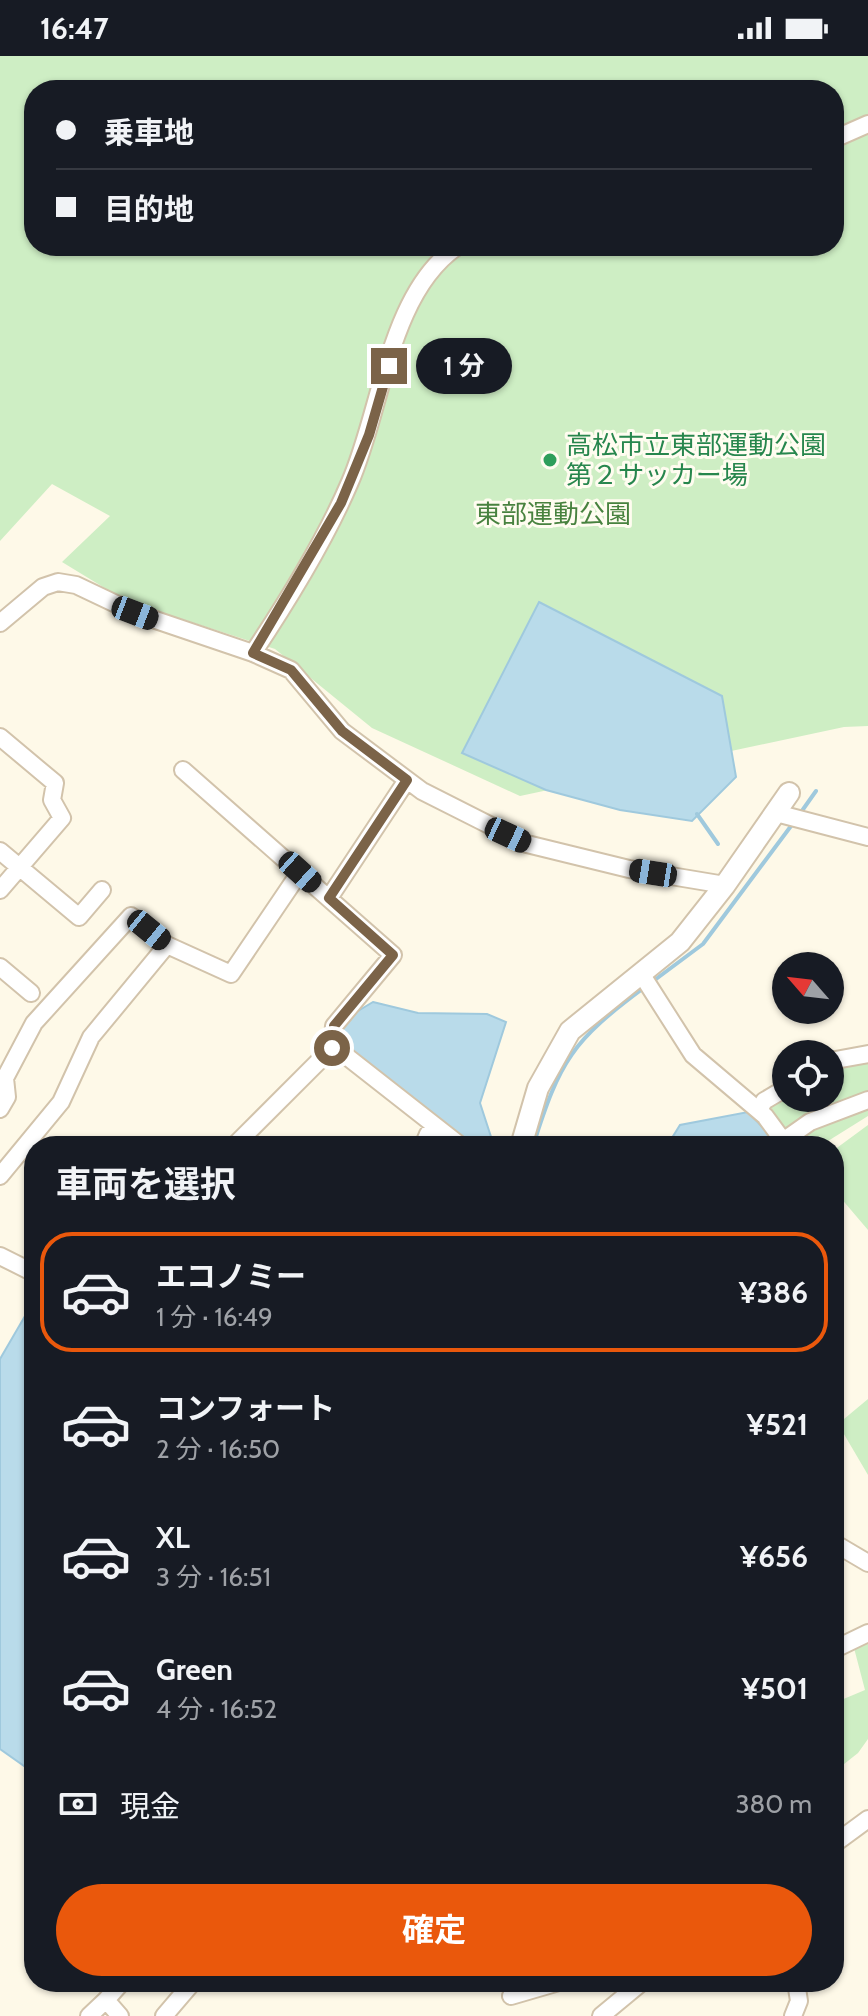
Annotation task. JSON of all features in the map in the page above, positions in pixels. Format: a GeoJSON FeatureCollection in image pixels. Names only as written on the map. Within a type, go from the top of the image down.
{"type":"FeatureCollection","features":[{"type":"Feature","properties":{"kind":"street"},"geometry":{"type":"LineString","coordinates":[[844,135],[868,124]]}},
{"type":"Feature","properties":{"kind":"street"},"geometry":{"type":"LineString","coordinates":[[253,653],[346,493],[369,435],[408,306],[432,268],[446,256]]}},
{"type":"Feature","properties":{"kind":"street"},"geometry":{"type":"LineString","coordinates":[[0,623],[43,587],[58,582],[76,585],[177,629],[253,653],[291,670],[342,731],[407,780],[457,810],[527,844],[629,869],[725,885]]}},
{"type":"Feature","properties":{"kind":"street"},"geometry":{"type":"LineString","coordinates":[[0,737],[55,783],[52,800],[62,818],[0,890]]}},
{"type":"Feature","properties":{"kind":"street"},"geometry":{"type":"LineString","coordinates":[[183,770],[393,955],[334,1026],[332,1048],[244,1136]]}},
{"type":"Feature","properties":{"kind":"street"},"geometry":{"type":"LineString","coordinates":[[329,898],[407,780]]}},
{"type":"Feature","properties":{"kind":"street"},"geometry":{"type":"LineString","coordinates":[[524,1136],[538,1088],[557,1048],[582,1018],[642,975],[680,942],[725,885],[789,793]]}},
{"type":"Feature","properties":{"kind":"street"},"geometry":{"type":"LineString","coordinates":[[776,813],[868,837]]}},
{"type":"Feature","properties":{"kind":"street"},"geometry":{"type":"LineString","coordinates":[[0,851],[79,917],[102,890]]}},
{"type":"Feature","properties":{"kind":"street"},"geometry":{"type":"LineString","coordinates":[[0,1109],[7,1097],[5,1078],[34,1023],[131,916],[167,945],[231,974],[300,872]]}},
{"type":"Feature","properties":{"kind":"street"},"geometry":{"type":"LineString","coordinates":[[33,1136],[61,1102],[91,1037],[167,945]]}},
{"type":"Feature","properties":{"kind":"street"},"geometry":{"type":"LineString","coordinates":[[0,967],[31,993]]}},
{"type":"Feature","properties":{"kind":"street"},"geometry":{"type":"LineString","coordinates":[[642,975],[693,1055],[759,1111],[779,1136]]}},
{"type":"Feature","properties":{"kind":"street"},"geometry":{"type":"LineString","coordinates":[[332,1048],[448,1136]]}},
{"type":"Feature","properties":{"kind":"street"},"geometry":{"type":"LineString","coordinates":[[844,1058],[868,1054]]}},
{"type":"Feature","properties":{"kind":"street"},"geometry":{"type":"LineString","coordinates":[[759,1111],[764,1101],[772,1096]]}},
{"type":"Feature","properties":{"kind":"street"},"geometry":{"type":"LineString","coordinates":[[794,1136],[810,1122],[868,1100]]}},
{"type":"Feature","properties":{"kind":"street"},"geometry":{"type":"LineString","coordinates":[[0,1176],[24,1147]]}},
{"type":"Feature","properties":{"kind":"street"},"geometry":{"type":"LineString","coordinates":[[0,1256],[24,1268]]}},
{"type":"Feature","properties":{"kind":"street"},"geometry":{"type":"LineString","coordinates":[[844,1549],[868,1563]]}},
{"type":"Feature","properties":{"kind":"street"},"geometry":{"type":"LineString","coordinates":[[844,1645],[868,1633]]}},
{"type":"Feature","properties":{"kind":"street"},"geometry":{"type":"LineString","coordinates":[[844,1837],[868,1819]]}},
{"type":"Feature","properties":{"kind":"street"},"geometry":{"type":"LineString","coordinates":[[89,2016],[113,1992]]}},
{"type":"Feature","properties":{"kind":"street"},"geometry":{"type":"LineString","coordinates":[[164,2016],[184,1992]]}},
{"type":"Feature","properties":{"kind":"street"},"geometry":{"type":"LineString","coordinates":[[511,1996],[525,1992]]}},
{"type":"Feature","properties":{"kind":"street"},"geometry":{"type":"LineString","coordinates":[[601,2016],[623,1992]]}},
{"type":"Feature","properties":{"kind":"street"},"geometry":{"type":"LineString","coordinates":[[798,1992],[801,2013]]}},
{"type":"Feature","properties":{"kind":"street"},"geometry":{"type":"LineString","coordinates":[[106,2000],[120,2016]]}},
{"type":"Feature","properties":{"kind":"green space","name":"東部運動公園"},"geometry":{"type":"Polygon","coordinates":[[[0,56],[868,56],[868,726],[844,727],[520,796],[372,728],[275,649],[126,601],[62,562],[110,516],[52,484],[0,541],[0,56]]]}},
{"type":"Feature","properties":{"kind":"green space"},"geometry":{"type":"Polygon","coordinates":[[[868,1058],[868,1116],[836,1136],[788,1136],[774,1112],[844,1112],[844,1062],[868,1058]]]}},
{"type":"Feature","properties":{"kind":"green space"},"geometry":{"type":"Polygon","coordinates":[[[868,1125],[868,1230],[844,1202],[844,1143],[868,1125]]]}},
{"type":"Feature","properties":{"kind":"green space"},"geometry":{"type":"Polygon","coordinates":[[[868,1399],[868,1475],[844,1434],[844,1419],[868,1399]]]}},
{"type":"Feature","properties":{"kind":"green space"},"geometry":{"type":"Polygon","coordinates":[[[868,1640],[868,1739],[858,1753],[844,1764],[844,1699],[865,1690],[854,1648],[868,1640]]]}},
{"type":"Feature","properties":{"kind":"water"},"geometry":{"type":"Polygon","coordinates":[[[539,602],[722,696],[736,777],[692,821],[620,810],[546,790],[462,753],[539,602]]]}},
{"type":"Feature","properties":{"kind":"water"},"geometry":{"type":"Polygon","coordinates":[[[373,1002],[418,1013],[487,1014],[506,1022],[480,1103],[491,1136],[458,1136],[346,1046],[341,1029],[353,1014],[373,1002]]]}},
{"type":"Feature","properties":{"kind":"water"},"geometry":{"type":"Polygon","coordinates":[[[748,1112],[770,1136],[673,1136],[680,1125],[748,1112]]]}},
{"type":"Feature","properties":{"kind":"water"},"geometry":{"type":"Polygon","coordinates":[[[24,1318],[24,1766],[0,1749],[0,1359],[24,1318]]]}},
{"type":"Feature","properties":{"kind":"waterway"},"geometry":{"type":"LineString","coordinates":[[799,815],[816,791]]}},
{"type":"Feature","properties":{"kind":"waterway"},"geometry":{"type":"LineString","coordinates":[[697,814],[718,844]]}},
{"type":"Feature","properties":{"kind":"waterway"},"geometry":{"type":"LineString","coordinates":[[652,982],[703,944],[794,822]]}},
{"type":"Feature","properties":{"kind":"waterway"},"geometry":{"type":"LineString","coordinates":[[537,1136],[552,1092],[572,1054],[600,1023],[645,987]]}},
{"type":"Feature","properties":{"kind":"place","name":"高松市立東部運動公園 第２サッカー場"},"geometry":{"type":"Point","coordinates":[550,460]}},
{"type":"Feature","properties":{"kind":"route"},"geometry":{"type":"LineString","coordinates":[[332,1048],[334,1026],[393,955],[329,898],[407,780],[342,731],[291,670],[253,653],[341,503],[369,435],[389,366]]}}]}
